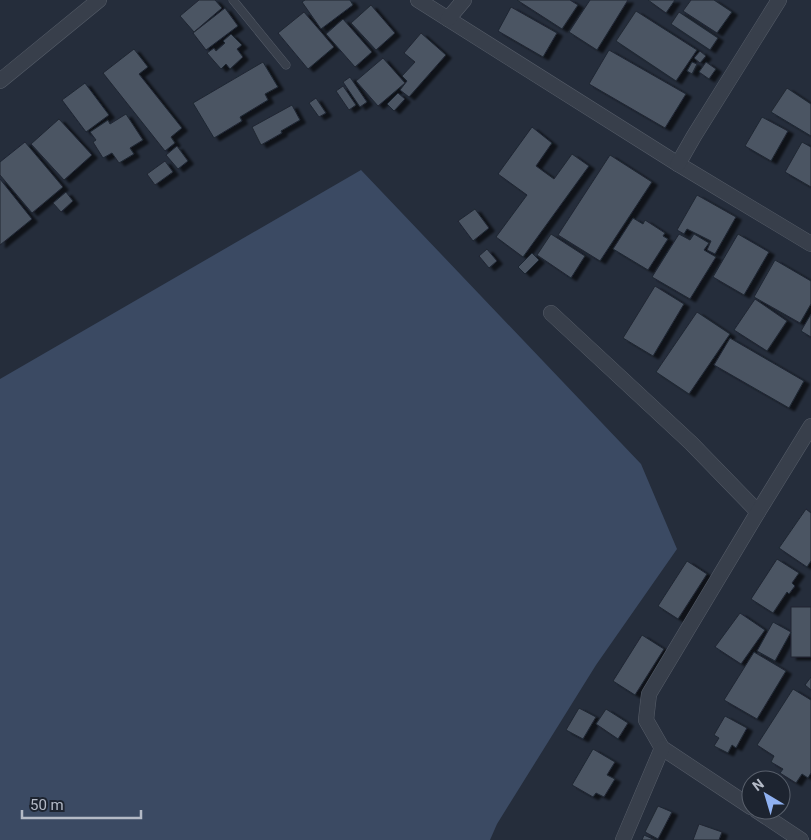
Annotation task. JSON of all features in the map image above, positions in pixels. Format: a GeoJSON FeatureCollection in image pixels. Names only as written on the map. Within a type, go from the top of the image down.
{"type":"FeatureCollection","features":[{"type":"Feature","properties":{"kind":"street"},"geometry":{"type":"LineString","coordinates":[[0,81],[99,0]]}},
{"type":"Feature","properties":{"kind":"street"},"geometry":{"type":"LineString","coordinates":[[418,0],[678,164],[811,244]]}},
{"type":"Feature","properties":{"kind":"street"},"geometry":{"type":"LineString","coordinates":[[448,19],[464,0]]}},
{"type":"Feature","properties":{"kind":"street"},"geometry":{"type":"LineString","coordinates":[[678,164],[779,0]]}},
{"type":"Feature","properties":{"kind":"street"},"geometry":{"type":"LineString","coordinates":[[551,313],[691,444],[758,512]]}},
{"type":"Feature","properties":{"kind":"street"},"geometry":{"type":"LineString","coordinates":[[741,800],[662,748],[646,720],[649,694],[811,426]]}},
{"type":"Feature","properties":{"kind":"street"},"geometry":{"type":"LineString","coordinates":[[623,840],[662,748]]}},
{"type":"Feature","properties":{"kind":"street"},"geometry":{"type":"LineString","coordinates":[[771,820],[801,840]]}},
{"type":"Feature","properties":{"kind":"lane"},"geometry":{"type":"LineString","coordinates":[[233,0],[286,65]]}},
{"type":"Feature","properties":{"kind":"water"},"geometry":{"type":"Polygon","coordinates":[[[361,170],[641,464],[677,549],[596,665],[497,824],[490,840],[0,840],[0,379],[361,170]]]}},
{"type":"Feature","properties":{"kind":"building"},"geometry":{"type":"Polygon","coordinates":[[[199,0],[215,0],[222,8],[194,32],[180,16],[199,0]]]}},
{"type":"Feature","properties":{"kind":"building"},"geometry":{"type":"Polygon","coordinates":[[[305,0],[350,0],[353,5],[321,29],[302,2],[305,0]]]}},
{"type":"Feature","properties":{"kind":"building"},"geometry":{"type":"Polygon","coordinates":[[[517,0],[570,0],[578,5],[562,29],[517,0]]]}},
{"type":"Feature","properties":{"kind":"building"},"geometry":{"type":"Polygon","coordinates":[[[590,0],[628,0],[597,50],[569,32],[590,0]]]}},
{"type":"Feature","properties":{"kind":"building"},"geometry":{"type":"Polygon","coordinates":[[[648,0],[675,0],[666,13],[648,0]]]}},
{"type":"Feature","properties":{"kind":"building"},"geometry":{"type":"Polygon","coordinates":[[[691,0],[714,0],[732,12],[717,33],[683,11],[691,0]]]}},
{"type":"Feature","properties":{"kind":"building"},"geometry":{"type":"Polygon","coordinates":[[[371,5],[395,33],[376,50],[351,23],[371,5]]]}},
{"type":"Feature","properties":{"kind":"building"},"geometry":{"type":"Polygon","coordinates":[[[511,7],[557,33],[543,57],[498,31],[511,7]]]}},
{"type":"Feature","properties":{"kind":"building"},"geometry":{"type":"Polygon","coordinates":[[[225,8],[238,26],[206,50],[193,33],[225,8]]]}},
{"type":"Feature","properties":{"kind":"building"},"geometry":{"type":"Polygon","coordinates":[[[636,11],[697,50],[676,81],[616,41],[636,11]]]}},
{"type":"Feature","properties":{"kind":"building"},"geometry":{"type":"Polygon","coordinates":[[[304,12],[334,47],[308,69],[278,33],[304,12]]]}},
{"type":"Feature","properties":{"kind":"building"},"geometry":{"type":"Polygon","coordinates":[[[679,12],[718,38],[710,50],[671,24],[679,12]]]}},
{"type":"Feature","properties":{"kind":"building"},"geometry":{"type":"Polygon","coordinates":[[[343,19],[372,52],[355,67],[326,34],[343,19]]]}},
{"type":"Feature","properties":{"kind":"building"},"geometry":{"type":"Polygon","coordinates":[[[421,33],[446,55],[409,97],[400,90],[407,81],[402,76],[415,62],[404,53],[421,33]]]}},
{"type":"Feature","properties":{"kind":"building"},"geometry":{"type":"Polygon","coordinates":[[[231,34],[242,45],[237,49],[243,57],[230,69],[226,64],[221,69],[207,53],[214,48],[216,51],[231,34]]]}},
{"type":"Feature","properties":{"kind":"building"},"geometry":{"type":"Polygon","coordinates":[[[134,49],[148,67],[139,74],[182,128],[171,137],[175,143],[165,151],[103,73],[134,49]]]}},
{"type":"Feature","properties":{"kind":"building"},"geometry":{"type":"Polygon","coordinates":[[[609,50],[686,94],[665,128],[589,84],[609,50]]]}},
{"type":"Feature","properties":{"kind":"building"},"geometry":{"type":"Polygon","coordinates":[[[700,51],[706,56],[700,63],[694,58],[700,51]]]}},
{"type":"Feature","properties":{"kind":"building"},"geometry":{"type":"Polygon","coordinates":[[[383,58],[405,83],[378,106],[356,81],[383,58]]]}},
{"type":"Feature","properties":{"kind":"building"},"geometry":{"type":"Polygon","coordinates":[[[263,62],[278,87],[265,94],[268,100],[240,117],[242,121],[214,138],[193,103],[263,62]]]}},
{"type":"Feature","properties":{"kind":"building"},"geometry":{"type":"Polygon","coordinates":[[[692,62],[697,64],[692,74],[687,71],[692,62]]]}},
{"type":"Feature","properties":{"kind":"building"},"geometry":{"type":"Polygon","coordinates":[[[706,62],[716,69],[709,79],[699,72],[706,62]]]}},
{"type":"Feature","properties":{"kind":"building"},"geometry":{"type":"Polygon","coordinates":[[[350,77],[367,102],[360,107],[343,82],[350,77]]]}},
{"type":"Feature","properties":{"kind":"building"},"geometry":{"type":"Polygon","coordinates":[[[85,83],[109,115],[86,132],[62,100],[85,83]]]}},
{"type":"Feature","properties":{"kind":"building"},"geometry":{"type":"Polygon","coordinates":[[[343,86],[356,105],[349,110],[336,91],[343,86]]]}},
{"type":"Feature","properties":{"kind":"building"},"geometry":{"type":"Polygon","coordinates":[[[787,88],[811,104],[811,136],[771,112],[787,88]]]}},
{"type":"Feature","properties":{"kind":"building"},"geometry":{"type":"Polygon","coordinates":[[[398,93],[405,99],[394,111],[387,104],[398,93]]]}},
{"type":"Feature","properties":{"kind":"building"},"geometry":{"type":"Polygon","coordinates":[[[316,98],[326,113],[319,117],[309,103],[316,98]]]}},
{"type":"Feature","properties":{"kind":"building"},"geometry":{"type":"Polygon","coordinates":[[[292,105],[300,120],[261,145],[252,127],[292,105]]]}},
{"type":"Feature","properties":{"kind":"building"},"geometry":{"type":"Polygon","coordinates":[[[126,114],[143,140],[130,148],[134,154],[119,163],[112,153],[103,158],[93,142],[96,140],[90,132],[108,120],[110,124],[126,114]]]}},
{"type":"Feature","properties":{"kind":"building"},"geometry":{"type":"Polygon","coordinates":[[[762,117],[788,131],[771,161],[745,146],[762,117]]]}},
{"type":"Feature","properties":{"kind":"building"},"geometry":{"type":"Polygon","coordinates":[[[59,119],[92,155],[64,180],[31,144],[59,119]]]}},
{"type":"Feature","properties":{"kind":"building"},"geometry":{"type":"Polygon","coordinates":[[[532,127],[552,143],[536,166],[554,179],[572,154],[589,166],[523,257],[496,237],[527,195],[498,174],[532,127]]]}},
{"type":"Feature","properties":{"kind":"building"},"geometry":{"type":"Polygon","coordinates":[[[25,142],[63,187],[32,213],[0,175],[0,162],[25,142]]]}},
{"type":"Feature","properties":{"kind":"building"},"geometry":{"type":"Polygon","coordinates":[[[802,142],[811,147],[811,187],[785,172],[802,142]]]}},
{"type":"Feature","properties":{"kind":"building"},"geometry":{"type":"Polygon","coordinates":[[[177,146],[188,161],[178,169],[166,155],[177,146]]]}},
{"type":"Feature","properties":{"kind":"building"},"geometry":{"type":"Polygon","coordinates":[[[610,155],[652,182],[600,261],[558,235],[610,155]]]}},
{"type":"Feature","properties":{"kind":"building"},"geometry":{"type":"Polygon","coordinates":[[[165,161],[173,172],[155,185],[147,174],[165,161]]]}},
{"type":"Feature","properties":{"kind":"building"},"geometry":{"type":"Polygon","coordinates":[[[0,179],[32,219],[0,245],[0,179]]]}},
{"type":"Feature","properties":{"kind":"building"},"geometry":{"type":"Polygon","coordinates":[[[66,192],[73,201],[61,212],[53,203],[66,192]]]}},
{"type":"Feature","properties":{"kind":"building"},"geometry":{"type":"Polygon","coordinates":[[[697,195],[736,217],[715,254],[707,250],[711,241],[687,229],[684,234],[677,230],[697,195]]]}},
{"type":"Feature","properties":{"kind":"building"},"geometry":{"type":"Polygon","coordinates":[[[475,209],[489,228],[473,241],[458,221],[475,209]]]}},
{"type":"Feature","properties":{"kind":"building"},"geometry":{"type":"Polygon","coordinates":[[[633,218],[643,224],[645,220],[665,233],[663,236],[668,239],[648,270],[613,249],[633,218]]]}},
{"type":"Feature","properties":{"kind":"building"},"geometry":{"type":"Polygon","coordinates":[[[551,234],[585,256],[571,278],[537,255],[551,234]]]}},
{"type":"Feature","properties":{"kind":"building"},"geometry":{"type":"Polygon","coordinates":[[[679,234],[690,240],[694,234],[709,243],[704,250],[716,257],[690,299],[652,277],[679,234]]]}},
{"type":"Feature","properties":{"kind":"building"},"geometry":{"type":"Polygon","coordinates":[[[738,234],[769,252],[744,295],[713,277],[738,234]]]}},
{"type":"Feature","properties":{"kind":"building"},"geometry":{"type":"Polygon","coordinates":[[[487,249],[497,261],[489,268],[479,256],[487,249]]]}},
{"type":"Feature","properties":{"kind":"building"},"geometry":{"type":"Polygon","coordinates":[[[532,253],[539,260],[525,274],[518,267],[532,253]]]}},
{"type":"Feature","properties":{"kind":"building"},"geometry":{"type":"Polygon","coordinates":[[[775,260],[811,281],[811,304],[800,323],[754,297],[775,260]]]}},
{"type":"Feature","properties":{"kind":"building"},"geometry":{"type":"Polygon","coordinates":[[[655,286],[684,304],[653,356],[623,338],[655,286]]]}},
{"type":"Feature","properties":{"kind":"building"},"geometry":{"type":"Polygon","coordinates":[[[755,299],[787,321],[767,351],[734,330],[755,299]]]}},
{"type":"Feature","properties":{"kind":"building"},"geometry":{"type":"Polygon","coordinates":[[[697,312],[730,334],[689,394],[656,372],[697,312]]]}},
{"type":"Feature","properties":{"kind":"building"},"geometry":{"type":"Polygon","coordinates":[[[811,314],[811,337],[801,331],[811,314]]]}},
{"type":"Feature","properties":{"kind":"building"},"geometry":{"type":"Polygon","coordinates":[[[730,338],[804,381],[789,408],[714,365],[730,338]]]}},
{"type":"Feature","properties":{"kind":"building"},"geometry":{"type":"Polygon","coordinates":[[[806,509],[811,513],[811,561],[807,567],[779,548],[806,509]]]}},
{"type":"Feature","properties":{"kind":"building"},"geometry":{"type":"Polygon","coordinates":[[[777,559],[799,573],[792,583],[795,586],[789,594],[787,592],[773,613],[751,599],[777,559]]]}},
{"type":"Feature","properties":{"kind":"building"},"geometry":{"type":"Polygon","coordinates":[[[687,561],[707,574],[678,619],[658,606],[687,561]]]}},
{"type":"Feature","properties":{"kind":"building"},"geometry":{"type":"Polygon","coordinates":[[[791,607],[811,607],[811,657],[791,657],[791,607]]]}},
{"type":"Feature","properties":{"kind":"building"},"geometry":{"type":"Polygon","coordinates":[[[740,613],[765,630],[741,664],[715,647],[740,613]]]}},
{"type":"Feature","properties":{"kind":"building"},"geometry":{"type":"Polygon","coordinates":[[[773,622],[791,632],[775,661],[757,651],[773,622]]]}},
{"type":"Feature","properties":{"kind":"building"},"geometry":{"type":"Polygon","coordinates":[[[642,635],[664,649],[635,695],[613,681],[642,635]]]}},
{"type":"Feature","properties":{"kind":"building"},"geometry":{"type":"Polygon","coordinates":[[[754,652],[786,671],[757,719],[724,700],[754,652]]]}},
{"type":"Feature","properties":{"kind":"building"},"geometry":{"type":"Polygon","coordinates":[[[811,677],[811,690],[805,685],[811,677]]]}},
{"type":"Feature","properties":{"kind":"building"},"geometry":{"type":"Polygon","coordinates":[[[793,689],[811,700],[811,773],[808,778],[802,774],[796,783],[791,780],[791,770],[782,770],[771,762],[774,756],[757,745],[793,689]]]}},
{"type":"Feature","properties":{"kind":"building"},"geometry":{"type":"Polygon","coordinates":[[[579,708],[596,717],[583,739],[566,730],[579,708]]]}},
{"type":"Feature","properties":{"kind":"building"},"geometry":{"type":"Polygon","coordinates":[[[606,709],[628,723],[618,739],[596,724],[606,709]]]}},
{"type":"Feature","properties":{"kind":"building"},"geometry":{"type":"Polygon","coordinates":[[[725,716],[747,728],[736,748],[732,745],[728,753],[714,746],[719,738],[714,735],[725,716]]]}},
{"type":"Feature","properties":{"kind":"building"},"geometry":{"type":"Polygon","coordinates":[[[593,749],[615,762],[607,775],[615,779],[604,797],[596,793],[593,797],[572,785],[593,749]]]}},
{"type":"Feature","properties":{"kind":"building"},"geometry":{"type":"Polygon","coordinates":[[[658,806],[672,812],[658,839],[645,832],[658,806]]]}},
{"type":"Feature","properties":{"kind":"building"},"geometry":{"type":"Polygon","coordinates":[[[699,824],[722,832],[719,840],[693,840],[699,824]]]}},
{"type":"Feature","properties":{"kind":"building"},"geometry":{"type":"Polygon","coordinates":[[[644,835],[655,840],[642,840],[644,835]]]}}]}
